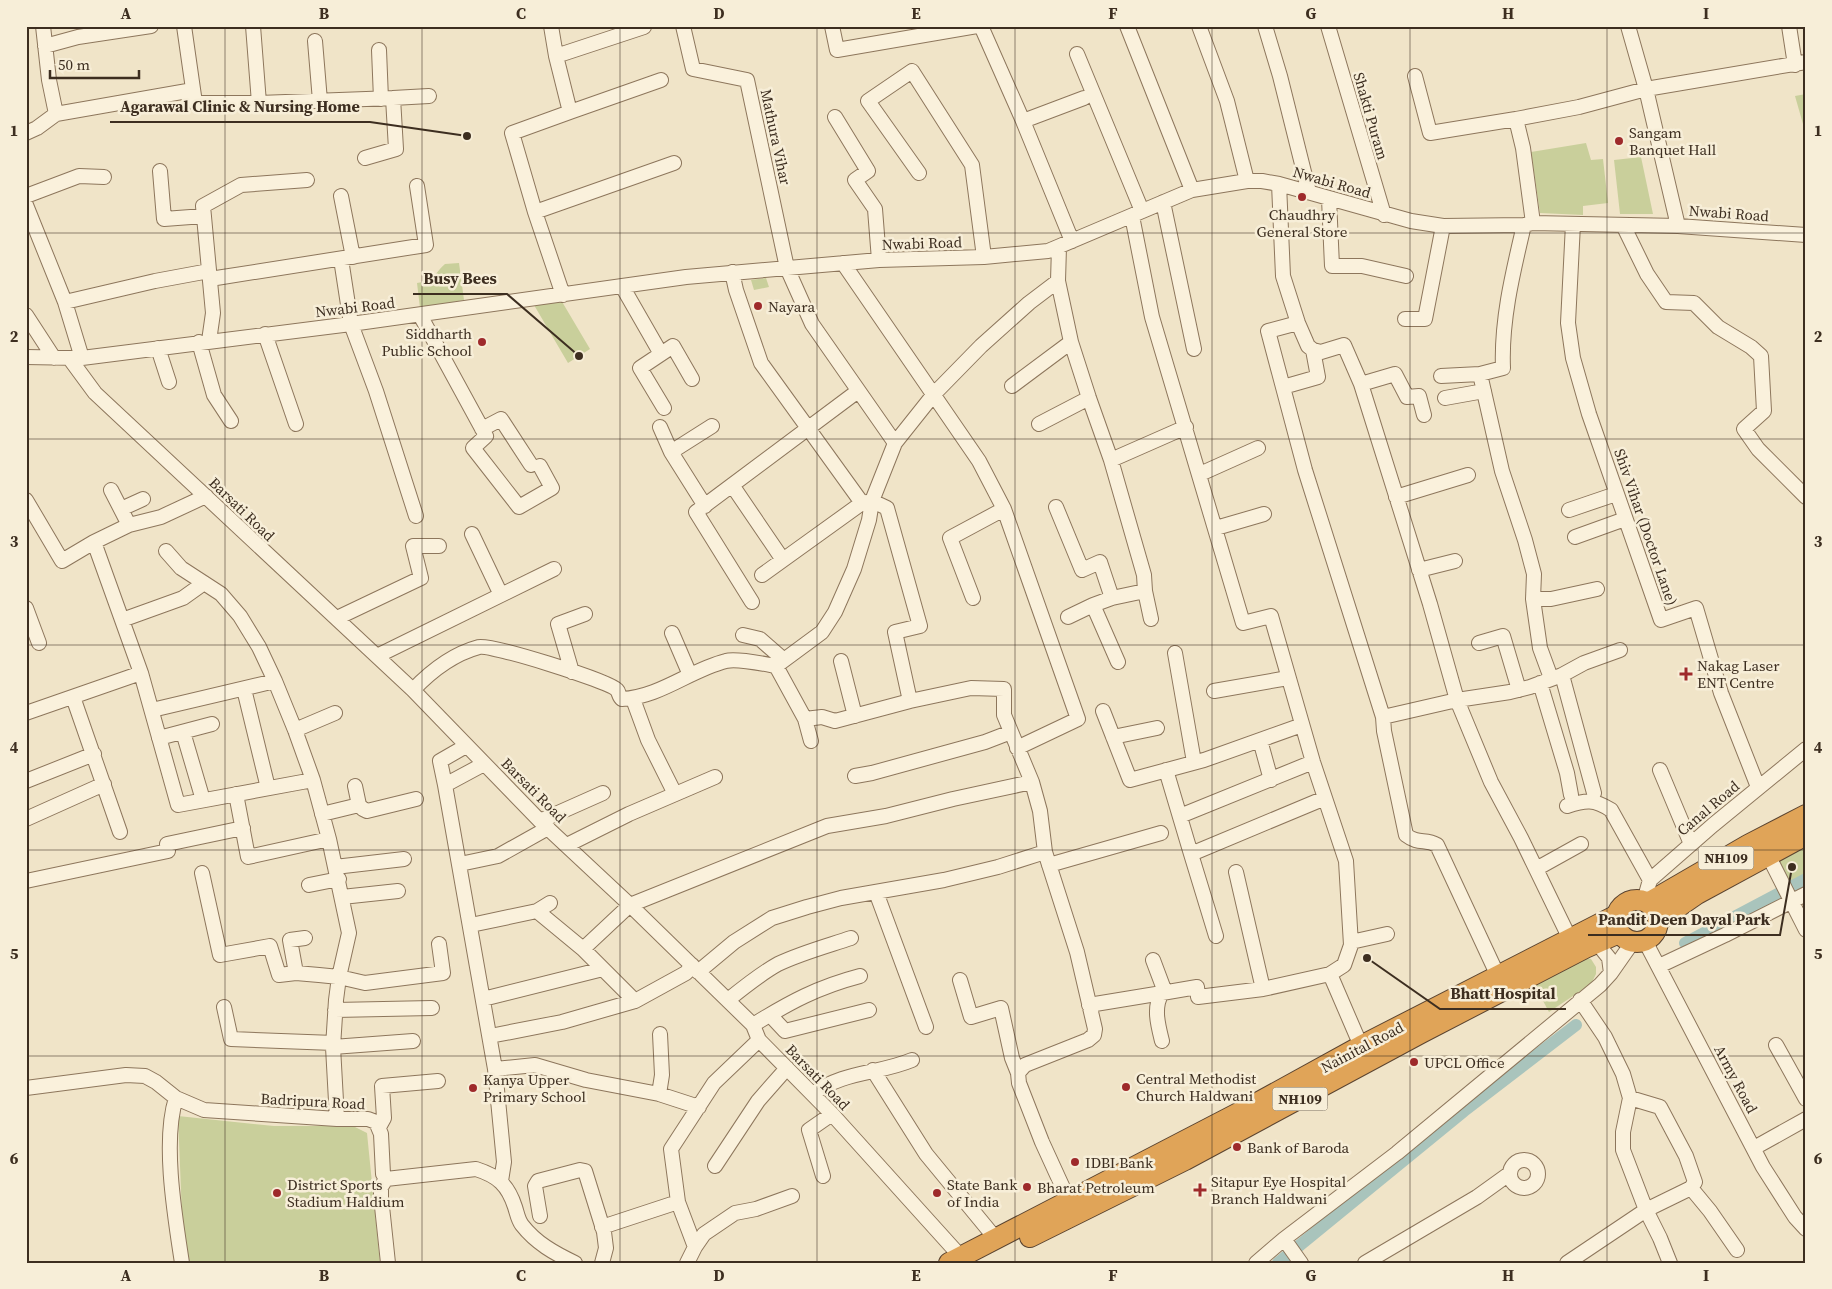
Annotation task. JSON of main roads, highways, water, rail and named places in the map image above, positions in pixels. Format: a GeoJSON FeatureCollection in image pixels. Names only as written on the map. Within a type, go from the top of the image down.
{"type":"FeatureCollection","features":[{"type":"Feature","properties":{"kind":"highway","name":"NH109"},"geometry":{"type":"LineString","coordinates":[[1646,902],[1806,815]]}},
{"type":"Feature","properties":{"kind":"highway","name":"NH109"},"geometry":{"type":"LineString","coordinates":[[1658,921],[1697,894],[1806,835]]}},
{"type":"Feature","properties":{"kind":"highway"},"geometry":{"type":"LineString","coordinates":[[1638,900],[1646,902],[1654,909],[1658,921],[1654,933],[1628,933],[1621,906],[1638,900]]}},
{"type":"Feature","properties":{"kind":"highway","name":"Nainital Road"},"geometry":{"type":"LineString","coordinates":[[963,1261],[1185,1160],[1341,1066],[1361,1046],[1570,940],[1628,933]]}},
{"type":"Feature","properties":{"kind":"highway","name":"Nainital Road"},"geometry":{"type":"LineString","coordinates":[[963,1261],[996,1239],[1250,1107],[1341,1066],[1597,943],[1628,933]]}},
{"type":"Feature","properties":{"kind":"waterway"},"geometry":{"type":"LineString","coordinates":[[1685,943],[1806,879]]}},
{"type":"Feature","properties":{"kind":"waterway"},"geometry":{"type":"LineString","coordinates":[[1278,1263],[1464,1111],[1576,1025]]}},
{"type":"Feature","properties":{"kind":"place","name":"Agarawal Clinic & Nursing Home"},"geometry":{"type":"Point","coordinates":[467,136]}},
{"type":"Feature","properties":{"kind":"place","name":"Sangam Banquet Hall"},"geometry":{"type":"Point","coordinates":[1619,141]}},
{"type":"Feature","properties":{"kind":"place","name":"Chaudhry General Store"},"geometry":{"type":"Point","coordinates":[1302,197]}},
{"type":"Feature","properties":{"kind":"place","name":"Nayara"},"geometry":{"type":"Point","coordinates":[758,306]}},
{"type":"Feature","properties":{"kind":"place","name":"Siddharth Public School"},"geometry":{"type":"Point","coordinates":[482,342]}},
{"type":"Feature","properties":{"kind":"place","name":"Busy Bees"},"geometry":{"type":"Point","coordinates":[579,356]}},
{"type":"Feature","properties":{"kind":"place","name":"Nakag Laser ENT Centre"},"geometry":{"type":"Point","coordinates":[1686,674]}},
{"type":"Feature","properties":{"kind":"place","name":"Pandit Deen Dayal Park"},"geometry":{"type":"Point","coordinates":[1792,867]}},
{"type":"Feature","properties":{"kind":"place","name":"Bhatt Hospital"},"geometry":{"type":"Point","coordinates":[1367,958]}},
{"type":"Feature","properties":{"kind":"place","name":"UPCL Office"},"geometry":{"type":"Point","coordinates":[1414,1062]}},
{"type":"Feature","properties":{"kind":"place","name":"Central Methodist Church Haldwani"},"geometry":{"type":"Point","coordinates":[1126,1087]}},
{"type":"Feature","properties":{"kind":"place","name":"Kanya Upper Primary School"},"geometry":{"type":"Point","coordinates":[473,1088]}},
{"type":"Feature","properties":{"kind":"place","name":"Bank of Baroda"},"geometry":{"type":"Point","coordinates":[1237,1147]}},
{"type":"Feature","properties":{"kind":"place","name":"IDBI Bank"},"geometry":{"type":"Point","coordinates":[1075,1162]}},
{"type":"Feature","properties":{"kind":"place","name":"Bharat Petroleum"},"geometry":{"type":"Point","coordinates":[1027,1187]}},
{"type":"Feature","properties":{"kind":"place","name":"Sitapur Eye Hospital Branch Haldwani"},"geometry":{"type":"Point","coordinates":[1200,1190]}},
{"type":"Feature","properties":{"kind":"place","name":"District Sports Stadium Haldium"},"geometry":{"type":"Point","coordinates":[277,1193]}},
{"type":"Feature","properties":{"kind":"place","name":"State Bank of India"},"geometry":{"type":"Point","coordinates":[937,1193]}}]}
